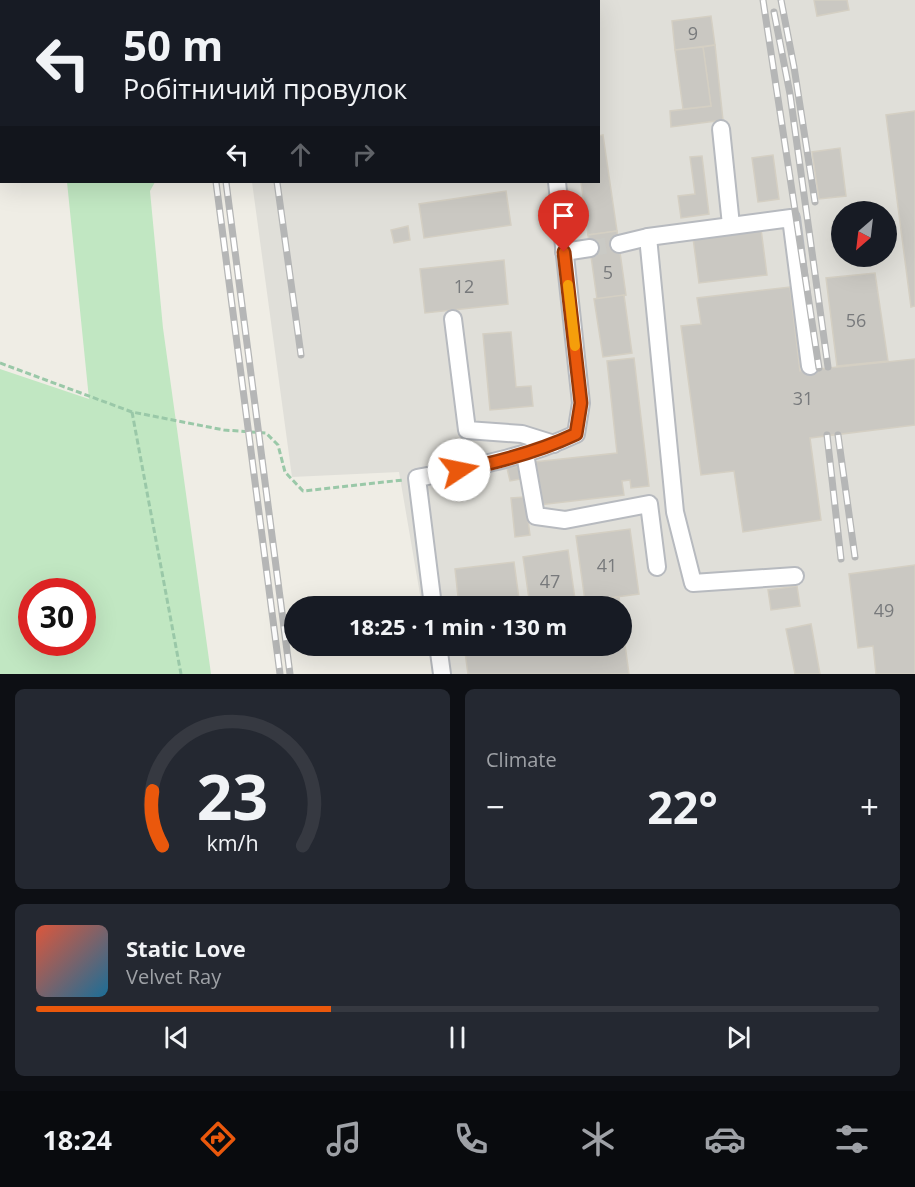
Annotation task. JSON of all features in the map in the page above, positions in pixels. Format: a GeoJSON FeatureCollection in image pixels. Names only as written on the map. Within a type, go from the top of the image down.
{"type":"FeatureCollection","features":[{"type":"Feature","properties":{"kind":"street"},"geometry":{"type":"LineString","coordinates":[[721,129],[731,225]]}},
{"type":"Feature","properties":{"kind":"street"},"geometry":{"type":"LineString","coordinates":[[432,596],[417,478],[501,462],[576,434],[581,403],[557,183]]}},
{"type":"Feature","properties":{"kind":"street"},"geometry":{"type":"LineString","coordinates":[[619,244],[648,237],[791,218],[810,366]]}},
{"type":"Feature","properties":{"kind":"street"},"geometry":{"type":"LineString","coordinates":[[648,237],[675,512],[693,583],[795,576]]}},
{"type":"Feature","properties":{"kind":"street"},"geometry":{"type":"LineString","coordinates":[[564,252],[590,248]]}},
{"type":"Feature","properties":{"kind":"street"},"geometry":{"type":"LineString","coordinates":[[453,320],[466,430],[522,434],[554,444]]}},
{"type":"Feature","properties":{"kind":"street"},"geometry":{"type":"LineString","coordinates":[[525,454],[536,516],[565,520],[649,504],[657,567]]}},
{"type":"Feature","properties":{"kind":"street"},"geometry":{"type":"LineString","coordinates":[[439,656],[441,674]]}},
{"type":"Feature","properties":{"kind":"path"},"geometry":{"type":"LineString","coordinates":[[0,363],[132,412],[224,430],[266,433],[278,445],[285,472],[303,491],[417,478]]}},
{"type":"Feature","properties":{"kind":"path"},"geometry":{"type":"LineString","coordinates":[[132,412],[181,674]]}},
{"type":"Feature","properties":{"kind":"shaded area"},"geometry":{"type":"Polygon","coordinates":[[[600,0],[915,0],[915,674],[433,674],[430,656],[632,656],[632,596],[420,596],[399,472],[292,477],[252,183],[600,183],[600,0]]]}},
{"type":"Feature","properties":{"kind":"green space"},"geometry":{"type":"Polygon","coordinates":[[[67,183],[154,183],[150,191],[163,328],[211,674],[0,674],[0,369],[89,399],[67,183]]]}},
{"type":"Feature","properties":{"kind":"building"},"geometry":{"type":"Polygon","coordinates":[[[814,0],[847,0],[849,10],[817,16],[814,0]]]}},
{"type":"Feature","properties":{"kind":"building"},"geometry":{"type":"Polygon","coordinates":[[[711,16],[715,45],[675,50],[672,21],[711,16]]]}},
{"type":"Feature","properties":{"kind":"building"},"geometry":{"type":"Polygon","coordinates":[[[715,45],[723,120],[671,127],[670,111],[711,106],[703,47],[715,45]]]}},
{"type":"Feature","properties":{"kind":"building"},"geometry":{"type":"Polygon","coordinates":[[[703,47],[711,106],[683,109],[675,50],[703,47]]]}},
{"type":"Feature","properties":{"kind":"building"},"geometry":{"type":"Polygon","coordinates":[[[915,111],[915,306],[911,307],[886,115],[915,111]]]}},
{"type":"Feature","properties":{"kind":"building"},"geometry":{"type":"Polygon","coordinates":[[[603,135],[617,231],[588,235],[581,183],[600,183],[600,136],[603,135]]]}},
{"type":"Feature","properties":{"kind":"building"},"geometry":{"type":"Polygon","coordinates":[[[840,148],[846,196],[819,199],[812,152],[840,148]]]}},
{"type":"Feature","properties":{"kind":"building"},"geometry":{"type":"Polygon","coordinates":[[[773,155],[779,199],[758,202],[752,158],[773,155]]]}},
{"type":"Feature","properties":{"kind":"building"},"geometry":{"type":"Polygon","coordinates":[[[702,156],[709,214],[681,218],[678,196],[695,194],[690,157],[702,156]]]}},
{"type":"Feature","properties":{"kind":"building"},"geometry":{"type":"Polygon","coordinates":[[[506,191],[511,225],[424,238],[419,204],[506,191]]]}},
{"type":"Feature","properties":{"kind":"building"},"geometry":{"type":"Polygon","coordinates":[[[408,226],[410,240],[394,243],[391,230],[408,226]]]}},
{"type":"Feature","properties":{"kind":"building"},"geometry":{"type":"Polygon","coordinates":[[[761,229],[767,275],[699,283],[693,238],[761,229]]]}},
{"type":"Feature","properties":{"kind":"building"},"geometry":{"type":"Polygon","coordinates":[[[617,231],[626,295],[597,299],[588,235],[617,231]]]}},
{"type":"Feature","properties":{"kind":"building"},"geometry":{"type":"Polygon","coordinates":[[[504,260],[508,304],[425,313],[420,269],[504,260]]]}},
{"type":"Feature","properties":{"kind":"building"},"geometry":{"type":"Polygon","coordinates":[[[875,273],[888,361],[837,366],[826,278],[875,273]]]}},
{"type":"Feature","properties":{"kind":"building"},"geometry":{"type":"Polygon","coordinates":[[[790,287],[800,371],[915,359],[915,425],[810,438],[821,520],[743,532],[734,471],[701,475],[681,326],[701,324],[697,298],[790,287]]]}},
{"type":"Feature","properties":{"kind":"building"},"geometry":{"type":"Polygon","coordinates":[[[624,295],[632,353],[603,357],[594,299],[624,295]]]}},
{"type":"Feature","properties":{"kind":"building"},"geometry":{"type":"Polygon","coordinates":[[[511,332],[516,387],[531,386],[533,406],[490,410],[483,334],[511,332]]]}},
{"type":"Feature","properties":{"kind":"building"},"geometry":{"type":"Polygon","coordinates":[[[634,358],[649,486],[631,488],[630,480],[622,481],[624,495],[539,505],[534,462],[617,453],[607,361],[634,358]]]}},
{"type":"Feature","properties":{"kind":"building"},"geometry":{"type":"Polygon","coordinates":[[[518,466],[521,479],[510,481],[507,468],[518,466]]]}},
{"type":"Feature","properties":{"kind":"building"},"geometry":{"type":"Polygon","coordinates":[[[525,497],[530,535],[515,537],[511,498],[525,497]]]}},
{"type":"Feature","properties":{"kind":"building"},"geometry":{"type":"Polygon","coordinates":[[[630,529],[639,594],[584,596],[576,536],[630,529]]]}},
{"type":"Feature","properties":{"kind":"building"},"geometry":{"type":"Polygon","coordinates":[[[568,550],[575,596],[529,596],[523,557],[568,550]]]}},
{"type":"Feature","properties":{"kind":"building"},"geometry":{"type":"Polygon","coordinates":[[[514,562],[519,596],[458,596],[455,569],[514,562]]]}},
{"type":"Feature","properties":{"kind":"building"},"geometry":{"type":"Polygon","coordinates":[[[915,565],[915,674],[876,674],[873,646],[858,648],[849,574],[915,565]]]}},
{"type":"Feature","properties":{"kind":"building"},"geometry":{"type":"Polygon","coordinates":[[[797,586],[800,606],[771,610],[768,590],[797,586]]]}},
{"type":"Feature","properties":{"kind":"building"},"geometry":{"type":"Polygon","coordinates":[[[811,624],[820,674],[795,674],[786,629],[811,624]]]}},
{"type":"Feature","properties":{"kind":"building"},"geometry":{"type":"Polygon","coordinates":[[[466,656],[627,656],[629,674],[468,674],[466,656]]]}},
{"type":"Feature","properties":{"kind":"tunnel"},"geometry":{"type":"LineString","coordinates":[[590,248],[619,244]]}},
{"type":"Feature","properties":{"kind":"railway"},"geometry":{"type":"LineString","coordinates":[[763,0],[819,368]]}},
{"type":"Feature","properties":{"kind":"railway"},"geometry":{"type":"LineString","coordinates":[[781,0],[815,202]]}},
{"type":"Feature","properties":{"kind":"railway"},"geometry":{"type":"LineString","coordinates":[[774,12],[790,94],[828,367]]}},
{"type":"Feature","properties":{"kind":"railway"},"geometry":{"type":"LineString","coordinates":[[216,183],[280,674]]}},
{"type":"Feature","properties":{"kind":"railway"},"geometry":{"type":"LineString","coordinates":[[226,183],[290,674]]}},
{"type":"Feature","properties":{"kind":"railway"},"geometry":{"type":"LineString","coordinates":[[277,183],[301,355]]}},
{"type":"Feature","properties":{"kind":"railway"},"geometry":{"type":"LineString","coordinates":[[827,435],[841,559]]}},
{"type":"Feature","properties":{"kind":"railway"},"geometry":{"type":"LineString","coordinates":[[838,435],[855,557]]}},
{"type":"Feature","properties":{"kind":"slow traffic"},"geometry":{"type":"LineString","coordinates":[[568,285],[575,346]]}},
{"type":"Feature","properties":{"kind":"route"},"geometry":{"type":"LineString","coordinates":[[459,470],[501,462],[576,434],[581,403],[564,252]]}}]}
